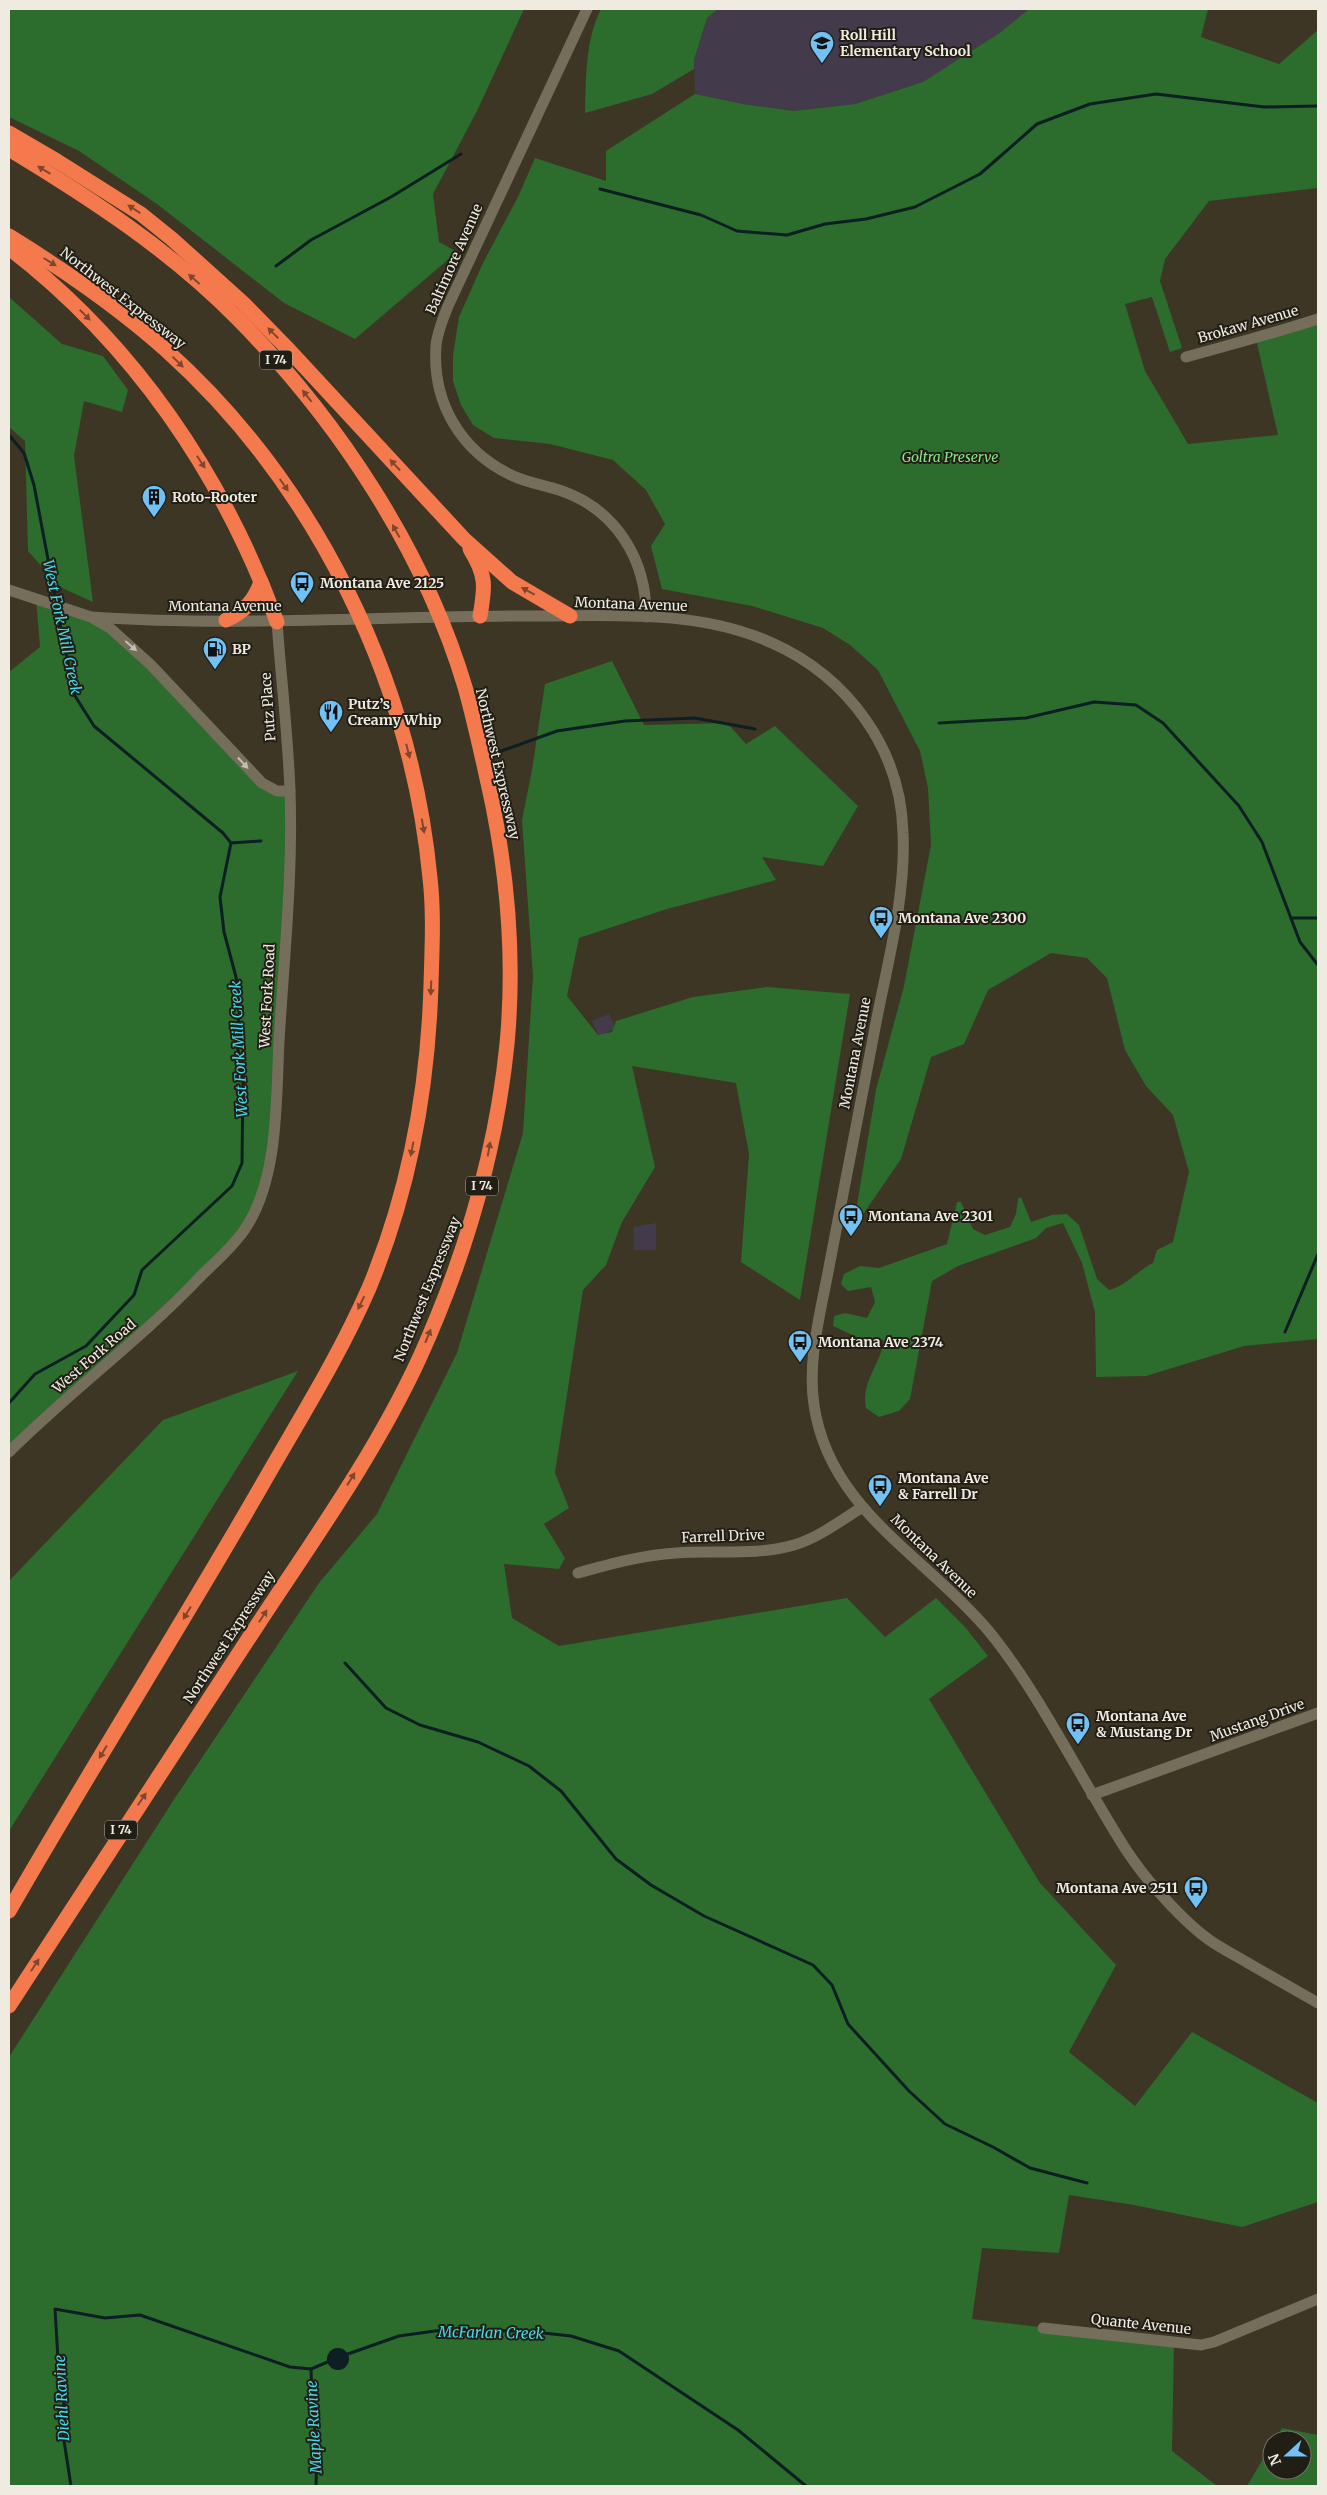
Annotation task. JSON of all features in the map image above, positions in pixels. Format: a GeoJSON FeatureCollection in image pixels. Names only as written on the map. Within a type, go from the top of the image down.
{"type":"FeatureCollection","features":[{"type":"Feature","properties":{"kind":"highway"},"geometry":{"type":"LineString","coordinates":[[9,134],[57,160],[141,214],[198,262],[289,350],[464,539],[512,582],[570,616]]}},
{"type":"Feature","properties":{"kind":"highway","name":"Northwest Expressway"},"geometry":{"type":"LineString","coordinates":[[9,149],[80,192],[150,242],[234,314],[293,378],[334,429],[372,490],[419,574],[456,660],[480,746],[499,831],[508,942],[507,1045],[486,1171],[455,1272],[418,1360],[377,1438],[9,2006]]}},
{"type":"Feature","properties":{"kind":"highway","name":"Northwest Expressway"},"geometry":{"type":"LineString","coordinates":[[9,236],[68,272],[142,330],[194,377],[224,409],[268,463],[312,526],[341,578],[382,672],[403,734],[414,778],[430,875],[433,918],[428,1046],[412,1151],[370,1286],[340,1350],[213,1571],[44,1849],[9,1911]]}},
{"type":"Feature","properties":{"kind":"highway"},"geometry":{"type":"LineString","coordinates":[[9,248],[66,296],[106,336],[142,377],[208,474],[236,524],[262,582],[277,622]]}},
{"type":"Feature","properties":{"kind":"highway"},"geometry":{"type":"LineString","coordinates":[[464,539],[484,580],[485,591],[480,616]]}},
{"type":"Feature","properties":{"kind":"highway"},"geometry":{"type":"LineString","coordinates":[[226,620],[240,614],[256,594],[262,582]]}},
{"type":"Feature","properties":{"kind":"street","name":"Baltimore Avenue"},"geometry":{"type":"LineString","coordinates":[[587,9],[448,306],[436,345],[436,365],[438,385],[444,403],[455,426],[479,456],[513,476],[576,497],[605,515],[616,527],[636,560],[647,594],[646,617]]}},
{"type":"Feature","properties":{"kind":"street","name":"Brokaw Avenue"},"geometry":{"type":"LineString","coordinates":[[1186,357],[1256,339],[1288,327],[1318,319]]}},
{"type":"Feature","properties":{"kind":"street"},"geometry":{"type":"LineString","coordinates":[[9,590],[92,617],[110,628],[151,664],[262,783],[277,791],[290,791]]}},
{"type":"Feature","properties":{"kind":"street","name":"Montana Avenue"},"geometry":{"type":"LineString","coordinates":[[92,617],[151,621],[226,620],[277,622],[480,616],[646,617],[684,620],[722,628],[771,642],[830,679],[852,702],[877,737],[886,755],[898,794],[904,836],[895,924],[820,1315],[812,1384],[814,1408],[824,1445],[844,1484],[861,1508],[985,1627],[1020,1675],[1123,1848],[1140,1872],[1209,1940],[1318,2003]]}},
{"type":"Feature","properties":{"kind":"street","name":"Putz Place"},"geometry":{"type":"LineString","coordinates":[[277,622],[290,791]]}},
{"type":"Feature","properties":{"kind":"street","name":"West Fork Road"},"geometry":{"type":"LineString","coordinates":[[9,1452],[164,1314],[237,1239],[255,1210],[268,1173],[276,1105],[290,858],[290,791]]}},
{"type":"Feature","properties":{"kind":"street","name":"Farrell Drive"},"geometry":{"type":"LineString","coordinates":[[578,1573],[632,1560],[674,1553],[787,1547],[809,1540],[861,1508]]}},
{"type":"Feature","properties":{"kind":"street","name":"Mustang Drive"},"geometry":{"type":"LineString","coordinates":[[1092,1795],[1318,1714]]}},
{"type":"Feature","properties":{"kind":"street","name":"Quante Avenue"},"geometry":{"type":"LineString","coordinates":[[1043,2328],[1201,2345],[1214,2342],[1318,2299]]}},
{"type":"Feature","properties":{"kind":"shaded area","name":"Roll Hill Elementary School"},"geometry":{"type":"Polygon","coordinates":[[[718,9],[1029,9],[1001,32],[923,82],[855,104],[794,111],[743,104],[695,94],[694,60],[707,18],[718,9]]]}},
{"type":"Feature","properties":{"kind":"shaded area"},"geometry":{"type":"Polygon","coordinates":[[[609,1014],[616,1029],[599,1036],[592,1021],[609,1014]]]}},
{"type":"Feature","properties":{"kind":"shaded area"},"geometry":{"type":"Polygon","coordinates":[[[656,1223],[656,1250],[634,1250],[633,1227],[656,1223]]]}},
{"type":"Feature","properties":{"kind":"shaded area"},"geometry":{"type":"Polygon","coordinates":[[[338,2348],[346,2351],[349,2359],[346,2367],[338,2370],[330,2367],[327,2359],[330,2351],[338,2348]]]}},
{"type":"Feature","properties":{"kind":"green space"},"geometry":{"type":"Polygon","coordinates":[[[9,9],[524,9],[477,111],[433,194],[439,242],[457,252],[355,339],[284,303],[157,204],[79,151],[9,117],[9,9]]]}},
{"type":"Feature","properties":{"kind":"green space"},"geometry":{"type":"Polygon","coordinates":[[[601,9],[718,9],[707,18],[694,60],[694,69],[652,94],[585,113],[589,47],[601,9]]]}},
{"type":"Feature","properties":{"kind":"green space","name":"Goltra Preserve"},"geometry":{"type":"Polygon","coordinates":[[[1029,9],[1208,9],[1201,37],[1279,64],[1318,30],[1318,188],[1209,201],[1165,259],[1160,281],[1182,348],[1170,352],[1152,297],[1125,304],[1145,371],[1188,444],[1278,435],[1256,339],[1318,319],[1318,1339],[1244,1346],[1146,1376],[1096,1377],[1095,1312],[1082,1263],[1063,1223],[1046,1228],[1036,1238],[958,1266],[932,1281],[910,1399],[899,1411],[879,1417],[866,1408],[865,1398],[868,1381],[879,1358],[884,1340],[859,1338],[833,1326],[834,1316],[845,1313],[867,1318],[875,1302],[871,1287],[848,1291],[841,1284],[844,1274],[860,1266],[879,1268],[947,1244],[957,1202],[961,1202],[973,1229],[985,1235],[1010,1227],[1016,1214],[1018,1199],[1021,1197],[1031,1222],[1052,1215],[1067,1214],[1079,1225],[1097,1279],[1109,1290],[1115,1288],[1153,1263],[1157,1250],[1173,1242],[1189,1172],[1173,1115],[1146,1086],[1125,1050],[1107,978],[1087,958],[1051,953],[988,990],[964,1044],[931,1057],[901,1159],[853,1229],[876,1090],[904,986],[931,845],[928,788],[920,751],[878,670],[850,645],[823,628],[752,606],[662,589],[651,546],[665,524],[646,490],[613,460],[550,444],[494,438],[473,425],[461,405],[453,381],[453,355],[459,317],[483,263],[518,197],[535,158],[606,181],[606,151],[695,94],[743,104],[794,111],[855,104],[923,82],[1001,32],[1029,9]]]}},
{"type":"Feature","properties":{"kind":"green space"},"geometry":{"type":"Polygon","coordinates":[[[9,297],[62,344],[103,356],[128,390],[122,412],[84,401],[74,456],[93,602],[60,587],[28,551],[25,441],[9,427],[9,297]]]}},
{"type":"Feature","properties":{"kind":"green space"},"geometry":{"type":"Polygon","coordinates":[[[36,599],[110,628],[262,783],[290,791],[268,1173],[246,1227],[9,1452],[9,672],[40,647],[36,599]]]}},
{"type":"Feature","properties":{"kind":"green space"},"geometry":{"type":"Polygon","coordinates":[[[612,661],[644,725],[727,723],[746,744],[775,726],[858,806],[823,866],[762,857],[776,880],[667,909],[579,938],[567,996],[598,1035],[612,1032],[616,1021],[693,997],[767,987],[850,994],[800,1300],[741,1262],[749,1154],[736,1083],[632,1066],[655,1167],[622,1222],[606,1265],[583,1290],[555,1473],[569,1508],[544,1524],[565,1558],[559,1569],[504,1564],[512,1618],[559,1646],[847,1598],[885,1637],[936,1598],[965,1627],[988,1656],[929,1699],[1040,1883],[1116,1965],[1069,2052],[1135,2106],[1192,2032],[1318,2103],[1318,2202],[1242,2227],[1134,2205],[1069,2195],[1059,2253],[982,2248],[972,2319],[1174,2343],[1172,2451],[1217,2486],[9,2486],[9,2057],[175,1798],[319,1583],[377,1514],[457,1353],[523,1133],[533,976],[522,820],[532,770],[545,684],[612,661]]]}},
{"type":"Feature","properties":{"kind":"green space"},"geometry":{"type":"Polygon","coordinates":[[[298,1371],[9,1831],[9,1581],[163,1420],[298,1371]]]}},
{"type":"Feature","properties":{"kind":"green space"},"geometry":{"type":"Polygon","coordinates":[[[1312,2434],[1318,2435],[1318,2486],[1247,2486],[1262,2461],[1262,2480],[1312,2480],[1312,2434]]]}},
{"type":"Feature","properties":{"kind":"waterway"},"geometry":{"type":"LineString","coordinates":[[600,189],[701,215],[737,231],[787,235],[825,224],[866,219],[915,207],[980,174],[1037,124],[1090,104],[1156,94],[1264,107],[1318,106]]}},
{"type":"Feature","properties":{"kind":"waterway"},"geometry":{"type":"LineString","coordinates":[[276,266],[311,240],[391,197],[461,154]]}},
{"type":"Feature","properties":{"kind":"waterway","name":"West Fork Mill Creek"},"geometry":{"type":"LineString","coordinates":[[9,435],[24,453],[34,485],[56,602]]}},
{"type":"Feature","properties":{"kind":"waterway","name":"West Fork Mill Creek"},"geometry":{"type":"LineString","coordinates":[[9,1403],[35,1374],[86,1346],[134,1295],[142,1270],[232,1186],[242,1163],[243,1082],[236,1037],[240,1009],[236,977],[224,932],[220,897],[231,843],[223,833],[94,726],[75,696],[57,609]]}},
{"type":"Feature","properties":{"kind":"waterway"},"geometry":{"type":"LineString","coordinates":[[939,723],[1026,718],[1094,702],[1136,705],[1163,723],[1239,806],[1262,842],[1300,942],[1318,965]]}},
{"type":"Feature","properties":{"kind":"waterway"},"geometry":{"type":"LineString","coordinates":[[493,754],[557,731],[625,721],[695,718],[755,729]]}},
{"type":"Feature","properties":{"kind":"waterway"},"geometry":{"type":"LineString","coordinates":[[231,843],[261,841]]}},
{"type":"Feature","properties":{"kind":"waterway"},"geometry":{"type":"LineString","coordinates":[[1291,918],[1318,918]]}},
{"type":"Feature","properties":{"kind":"waterway"},"geometry":{"type":"LineString","coordinates":[[1285,1332],[1318,1254]]}},
{"type":"Feature","properties":{"kind":"waterway"},"geometry":{"type":"LineString","coordinates":[[345,1663],[386,1708],[420,1725],[478,1742],[529,1766],[561,1791],[616,1859],[651,1885],[704,1916],[813,1965],[832,1985],[848,2024],[909,2091],[945,2124],[993,2147],[1030,2168],[1087,2183]]}},
{"type":"Feature","properties":{"kind":"waterway","name":"McFarlan Creek"},"geometry":{"type":"LineString","coordinates":[[71,2486],[63,2434],[64,2397],[58,2359],[55,2309],[105,2318],[140,2315],[290,2367],[311,2369],[330,2361]]}},
{"type":"Feature","properties":{"kind":"waterway","name":"McFarlan Creek"},"geometry":{"type":"LineString","coordinates":[[345,2355],[399,2336],[442,2330],[525,2331],[571,2336],[619,2351],[738,2430],[806,2486]]}},
{"type":"Feature","properties":{"kind":"waterway","name":"Maple Ravine"},"geometry":{"type":"LineString","coordinates":[[311,2369],[316,2486]]}},
{"type":"Feature","properties":{"kind":"place","name":"Roll Hill Elementary School"},"geometry":{"type":"Point","coordinates":[822,64]}},
{"type":"Feature","properties":{"kind":"place","name":"Roto-Rooter"},"geometry":{"type":"Point","coordinates":[154,518]}},
{"type":"Feature","properties":{"kind":"place","name":"Montana Ave 2125"},"geometry":{"type":"Point","coordinates":[302,604]}},
{"type":"Feature","properties":{"kind":"place","name":"BP"},"geometry":{"type":"Point","coordinates":[215,670]}},
{"type":"Feature","properties":{"kind":"place","name":"Putz’s Creamy Whip"},"geometry":{"type":"Point","coordinates":[331,733]}},
{"type":"Feature","properties":{"kind":"place","name":"Montana Ave 2300"},"geometry":{"type":"Point","coordinates":[881,939]}},
{"type":"Feature","properties":{"kind":"place","name":"Montana Ave 2301"},"geometry":{"type":"Point","coordinates":[851,1237]}},
{"type":"Feature","properties":{"kind":"place","name":"Montana Ave 2374"},"geometry":{"type":"Point","coordinates":[800,1363]}},
{"type":"Feature","properties":{"kind":"place","name":"Montana Ave & Farrell Dr"},"geometry":{"type":"Point","coordinates":[880,1507]}},
{"type":"Feature","properties":{"kind":"place","name":"Montana Ave & Mustang Dr"},"geometry":{"type":"Point","coordinates":[1078,1745]}},
{"type":"Feature","properties":{"kind":"place","name":"Montana Ave 2511"},"geometry":{"type":"Point","coordinates":[1196,1909]}},
{"type":"Feature","properties":{"kind":"water label","name":"Diehl Ravine"},"geometry":{"type":"Point","coordinates":[62,2398]}}]}
